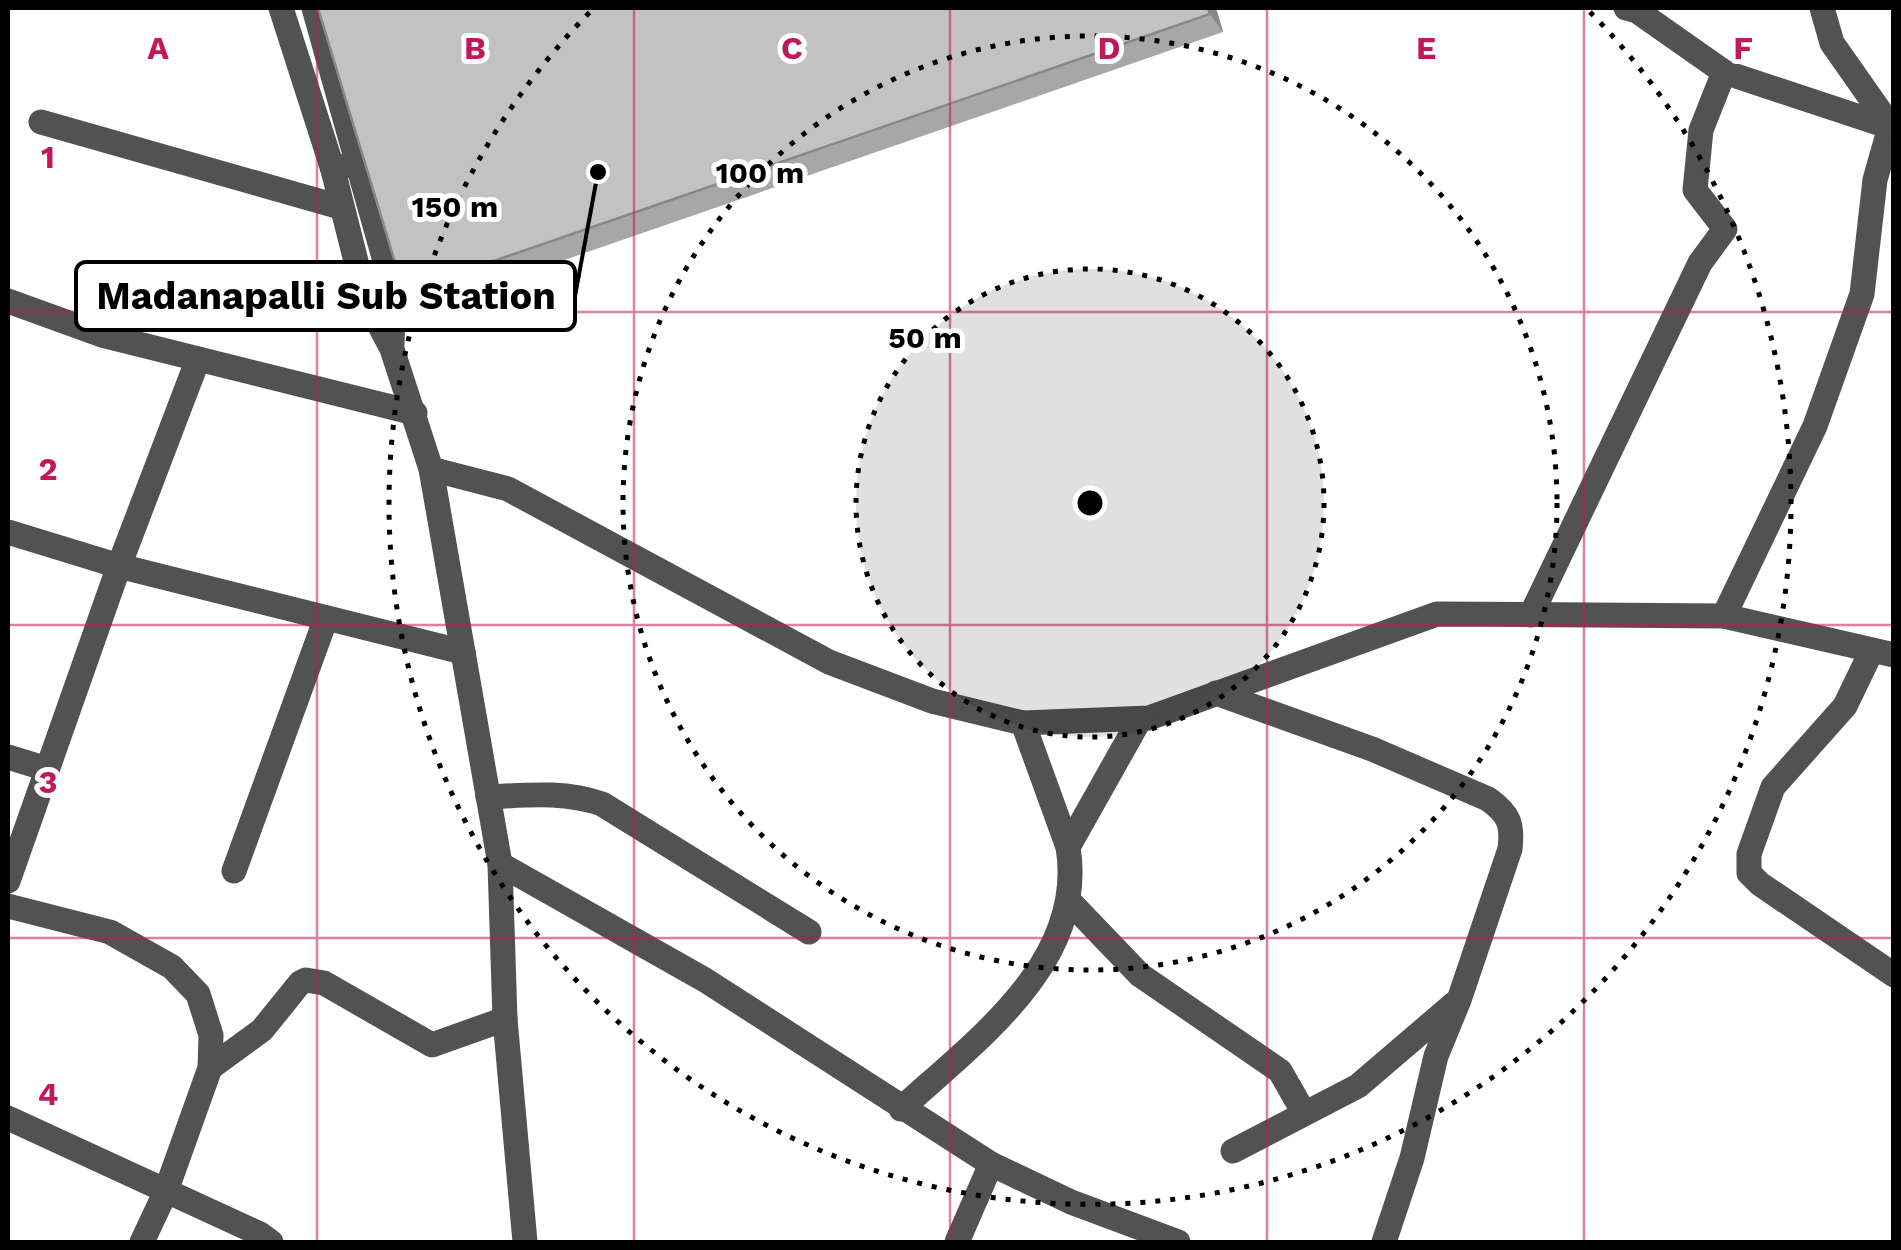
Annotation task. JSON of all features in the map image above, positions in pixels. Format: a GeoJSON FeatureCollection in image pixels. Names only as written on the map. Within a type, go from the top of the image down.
{"type":"FeatureCollection","features":[{"type":"Feature","properties":{"kind":"street"},"geometry":{"type":"LineString","coordinates":[[281,8],[333,170],[365,296],[392,348],[432,469],[500,864],[506,1019],[525,1242]]}},
{"type":"Feature","properties":{"kind":"street"},"geometry":{"type":"LineString","coordinates":[[314,8],[394,294],[392,348]]}},
{"type":"Feature","properties":{"kind":"street"},"geometry":{"type":"LineString","coordinates":[[1626,8],[1724,72],[1891,127]]}},
{"type":"Feature","properties":{"kind":"street"},"geometry":{"type":"LineString","coordinates":[[1822,8],[1832,43],[1891,127]]}},
{"type":"Feature","properties":{"kind":"street"},"geometry":{"type":"LineString","coordinates":[[1530,614],[1700,263],[1725,229],[1695,190],[1701,130],[1724,72]]}},
{"type":"Feature","properties":{"kind":"street"},"geometry":{"type":"LineString","coordinates":[[41,122],[340,207]]}},
{"type":"Feature","properties":{"kind":"street"},"geometry":{"type":"LineString","coordinates":[[1724,616],[1815,426],[1862,294],[1875,180],[1891,127]]}},
{"type":"Feature","properties":{"kind":"street"},"geometry":{"type":"LineString","coordinates":[[333,170],[414,144]]}},
{"type":"Feature","properties":{"kind":"street"},"geometry":{"type":"LineString","coordinates":[[8,301],[102,335],[415,414]]}},
{"type":"Feature","properties":{"kind":"street"},"geometry":{"type":"LineString","coordinates":[[8,881],[119,566],[198,359]]}},
{"type":"Feature","properties":{"kind":"street"},"geometry":{"type":"LineString","coordinates":[[432,469],[508,489],[829,662],[932,701],[1023,723],[1140,718],[1438,614],[1724,616],[1883,652],[1845,706],[1772,787],[1750,854],[1749,872],[1760,884],[1894,975]]}},
{"type":"Feature","properties":{"kind":"street"},"geometry":{"type":"LineString","coordinates":[[8,532],[119,566],[464,652]]}},
{"type":"Feature","properties":{"kind":"street"},"geometry":{"type":"LineString","coordinates":[[234,870],[326,618]]}},
{"type":"Feature","properties":{"kind":"street"},"geometry":{"type":"LineString","coordinates":[[1216,693],[1372,749],[1488,799],[1504,810],[1513,826],[1510,849],[1436,1056],[1412,1158],[1384,1242]]}},
{"type":"Feature","properties":{"kind":"street"},"geometry":{"type":"LineString","coordinates":[[1068,847],[1140,718]]}},
{"type":"Feature","properties":{"kind":"street"},"geometry":{"type":"LineString","coordinates":[[901,1109],[982,1033],[1038,973],[1058,940],[1070,901],[1071,865],[1023,723]]}},
{"type":"Feature","properties":{"kind":"street"},"geometry":{"type":"LineString","coordinates":[[8,757],[47,770]]}},
{"type":"Feature","properties":{"kind":"street"},"geometry":{"type":"LineString","coordinates":[[488,797],[548,793],[578,796],[602,804],[809,932]]}},
{"type":"Feature","properties":{"kind":"street"},"geometry":{"type":"LineString","coordinates":[[500,864],[705,980],[991,1164],[1071,1202],[1178,1242]]}},
{"type":"Feature","properties":{"kind":"street"},"geometry":{"type":"LineString","coordinates":[[1070,901],[1140,975],[1280,1070],[1304,1114]]}},
{"type":"Feature","properties":{"kind":"street"},"geometry":{"type":"LineString","coordinates":[[8,906],[110,932],[172,968],[198,994],[211,1035],[210,1068],[166,1191],[142,1242]]}},
{"type":"Feature","properties":{"kind":"street"},"geometry":{"type":"LineString","coordinates":[[210,1068],[262,1030],[306,980],[324,983],[432,1044],[506,1019]]}},
{"type":"Feature","properties":{"kind":"street"},"geometry":{"type":"LineString","coordinates":[[1233,1151],[1358,1086],[1459,1000]]}},
{"type":"Feature","properties":{"kind":"street"},"geometry":{"type":"LineString","coordinates":[[8,1118],[271,1242]]}},
{"type":"Feature","properties":{"kind":"street"},"geometry":{"type":"LineString","coordinates":[[957,1242],[991,1164]]}},
{"type":"Feature","properties":{"kind":"building"},"geometry":{"type":"Polygon","coordinates":[[[318,8],[1208,8],[1210,14],[404,292],[318,8]]]}},
{"type":"Feature","properties":{"kind":"place","name":"Madanapalli Sub Station"},"geometry":{"type":"Point","coordinates":[598,172]}}]}
